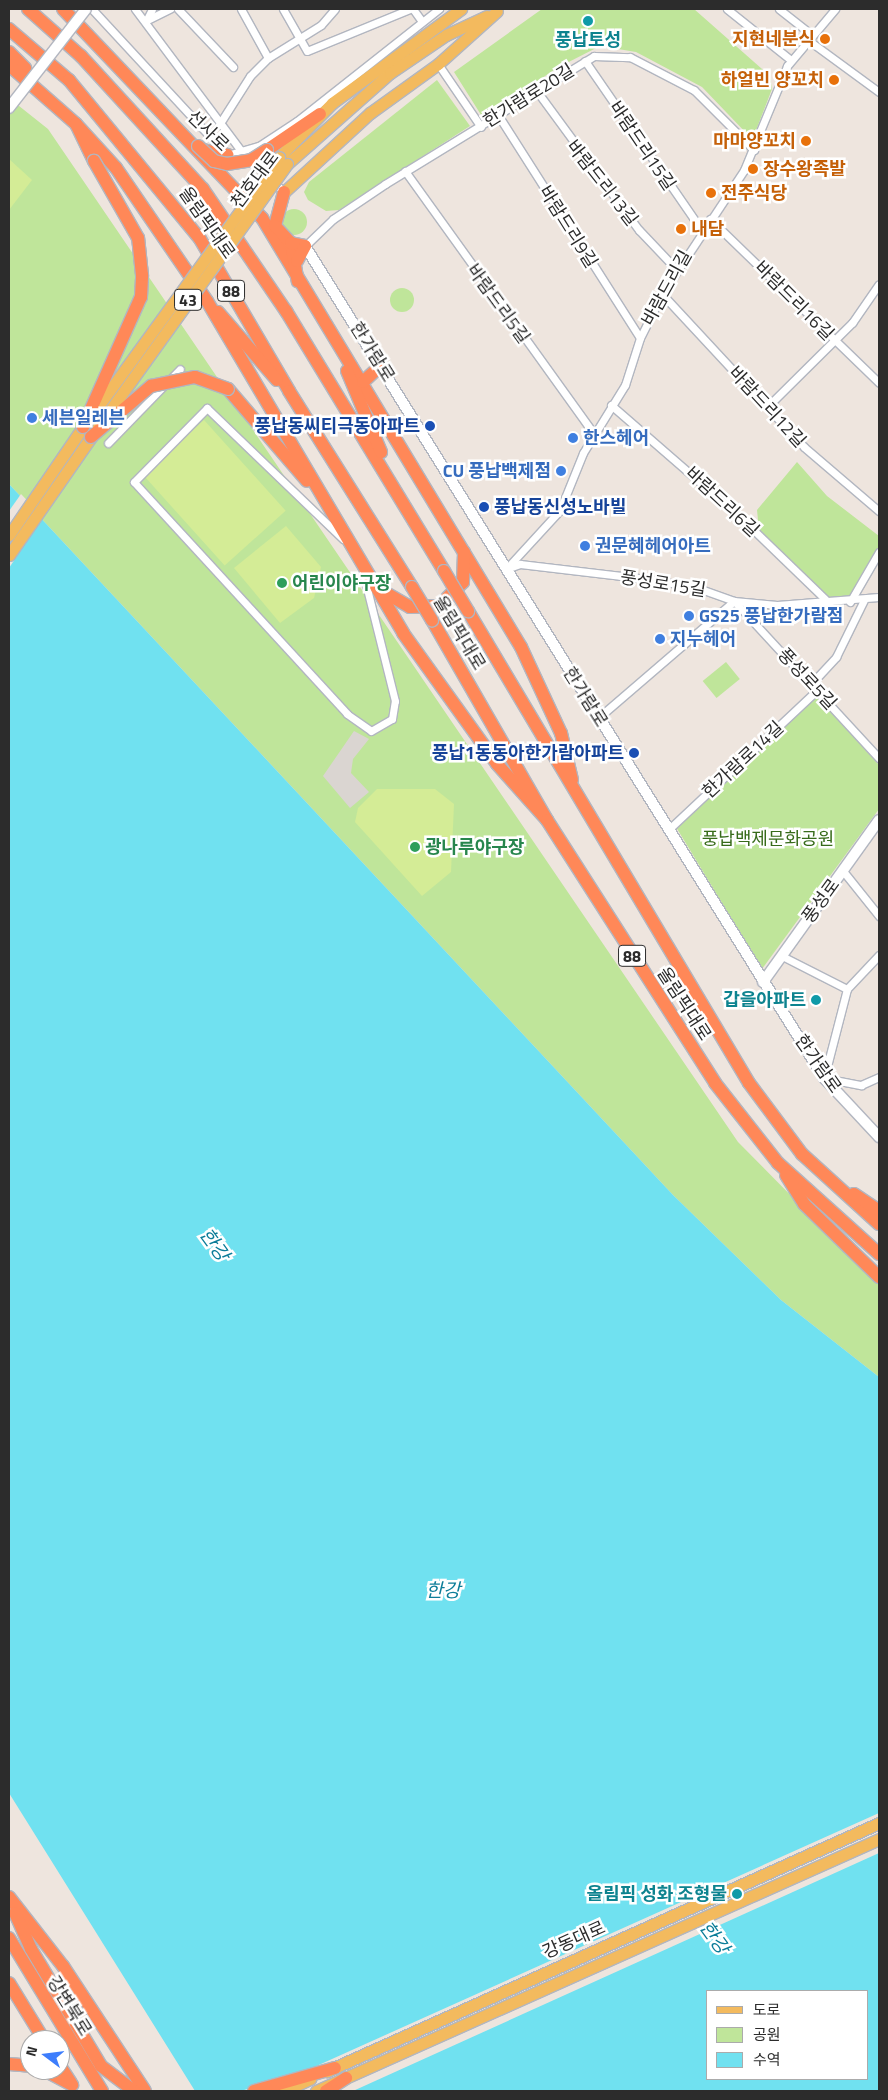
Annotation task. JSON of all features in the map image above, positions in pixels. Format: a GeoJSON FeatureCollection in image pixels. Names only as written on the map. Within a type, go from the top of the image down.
{"type":"FeatureCollection","features":[{"type":"Feature","properties":{"kind":"highway","name":"올림픽대로"},"geometry":{"type":"LineString","coordinates":[[28,9],[81,56],[203,189],[245,246],[389,475],[444,571],[572,780],[726,1047],[787,1136],[820,1172],[879,1224]]}},
{"type":"Feature","properties":{"kind":"highway"},"geometry":{"type":"LineString","coordinates":[[64,10],[90,30],[195,147],[262,218],[298,284],[332,339],[363,382],[455,531],[521,647],[561,733],[572,780]]}},
{"type":"Feature","properties":{"kind":"highway","name":"올림픽대로"},"geometry":{"type":"LineString","coordinates":[[9,29],[69,80],[102,116],[200,239],[289,391],[432,620],[547,820],[714,1083],[778,1163],[879,1254]]}},
{"type":"Feature","properties":{"kind":"highway"},"geometry":{"type":"LineString","coordinates":[[9,52],[116,168],[208,301],[321,498],[379,587],[434,678],[497,764],[547,820]]}},
{"type":"Feature","properties":{"kind":"highway"},"geometry":{"type":"LineString","coordinates":[[9,64],[72,120],[138,238],[142,275],[141,297],[87,432]]}},
{"type":"Feature","properties":{"kind":"highway"},"geometry":{"type":"LineString","coordinates":[[195,147],[214,161],[227,164],[251,160],[320,114]]}},
{"type":"Feature","properties":{"kind":"highway"},"geometry":{"type":"LineString","coordinates":[[195,147],[227,154]]}},
{"type":"Feature","properties":{"kind":"highway"},"geometry":{"type":"LineString","coordinates":[[275,226],[284,192]]}},
{"type":"Feature","properties":{"kind":"highway"},"geometry":{"type":"LineString","coordinates":[[262,218],[275,226],[291,243],[298,261],[298,284]]}},
{"type":"Feature","properties":{"kind":"highway"},"geometry":{"type":"LineString","coordinates":[[291,243],[305,246],[298,261]]}},
{"type":"Feature","properties":{"kind":"highway"},"geometry":{"type":"LineString","coordinates":[[208,301],[289,391]]}},
{"type":"Feature","properties":{"kind":"highway"},"geometry":{"type":"LineString","coordinates":[[332,339],[363,401],[389,475]]}},
{"type":"Feature","properties":{"kind":"highway"},"geometry":{"type":"LineString","coordinates":[[363,382],[380,366]]}},
{"type":"Feature","properties":{"kind":"highway"},"geometry":{"type":"LineString","coordinates":[[87,432],[152,386],[195,377],[228,389],[321,498]]}},
{"type":"Feature","properties":{"kind":"highway"},"geometry":{"type":"LineString","coordinates":[[379,587],[410,607],[446,602],[466,573],[455,531]]}},
{"type":"Feature","properties":{"kind":"highway"},"geometry":{"type":"LineString","coordinates":[[778,1163],[804,1204],[879,1277]]}},
{"type":"Feature","properties":{"kind":"highway"},"geometry":{"type":"LineString","coordinates":[[820,1172],[879,1211]]}},
{"type":"Feature","properties":{"kind":"highway"},"geometry":{"type":"LineString","coordinates":[[9,1898],[31,1949],[101,2066],[134,2091]]}},
{"type":"Feature","properties":{"kind":"highway"},"geometry":{"type":"LineString","coordinates":[[9,1898],[63,1966],[145,2091]]}},
{"type":"Feature","properties":{"kind":"highway","name":"강변북로"},"geometry":{"type":"LineString","coordinates":[[9,1938],[102,2091]]}},
{"type":"Feature","properties":{"kind":"highway"},"geometry":{"type":"LineString","coordinates":[[9,1983],[38,2030]]}},
{"type":"Feature","properties":{"kind":"highway"},"geometry":{"type":"LineString","coordinates":[[254,2091],[335,2068]]}},
{"type":"Feature","properties":{"kind":"highway"},"geometry":{"type":"LineString","coordinates":[[326,2091],[346,2078]]}},
{"type":"Feature","properties":{"kind":"highway"},"geometry":{"type":"LineString","coordinates":[[61,2080],[74,2088]]}},
{"type":"Feature","properties":{"kind":"main road","name":"천호대로"},"geometry":{"type":"LineString","coordinates":[[9,535],[87,432],[283,160],[320,114],[461,9]]}},
{"type":"Feature","properties":{"kind":"main road","name":"천호대로"},"geometry":{"type":"LineString","coordinates":[[283,160],[390,73],[446,35],[498,10]]}},
{"type":"Feature","properties":{"kind":"main road"},"geometry":{"type":"LineString","coordinates":[[284,192],[370,113],[438,64],[498,10]]}},
{"type":"Feature","properties":{"kind":"main road","name":"천호대로"},"geometry":{"type":"LineString","coordinates":[[9,555],[87,432]]}},
{"type":"Feature","properties":{"kind":"main road","name":"강동대로"},"geometry":{"type":"LineString","coordinates":[[284,2091],[879,1823]]}},
{"type":"Feature","properties":{"kind":"main road","name":"강동대로"},"geometry":{"type":"LineString","coordinates":[[316,2091],[879,1838]]}},
{"type":"Feature","properties":{"kind":"street"},"geometry":{"type":"LineString","coordinates":[[9,108],[86,9]]}},
{"type":"Feature","properties":{"kind":"street","name":"선사로"},"geometry":{"type":"LineString","coordinates":[[92,9],[227,154],[242,152],[297,121],[421,20],[439,9]]}},
{"type":"Feature","properties":{"kind":"street"},"geometry":{"type":"LineString","coordinates":[[135,9],[222,120],[242,152],[284,192]]}},
{"type":"Feature","properties":{"kind":"street"},"geometry":{"type":"LineString","coordinates":[[145,22],[152,9]]}},
{"type":"Feature","properties":{"kind":"street"},"geometry":{"type":"LineString","coordinates":[[145,22],[170,9]]}},
{"type":"Feature","properties":{"kind":"street"},"geometry":{"type":"LineString","coordinates":[[178,9],[233,67]]}},
{"type":"Feature","properties":{"kind":"street"},"geometry":{"type":"LineString","coordinates":[[241,9],[268,58]]}},
{"type":"Feature","properties":{"kind":"street"},"geometry":{"type":"LineString","coordinates":[[284,9],[297,40],[307,51],[412,9],[421,20]]}},
{"type":"Feature","properties":{"kind":"street"},"geometry":{"type":"LineString","coordinates":[[222,120],[250,76],[268,58],[320,26],[336,9]]}},
{"type":"Feature","properties":{"kind":"street"},"geometry":{"type":"LineString","coordinates":[[727,9],[791,60]]}},
{"type":"Feature","properties":{"kind":"street"},"geometry":{"type":"LineString","coordinates":[[778,9],[810,37],[878,89]]}},
{"type":"Feature","properties":{"kind":"street","name":"바람드리길"},"geometry":{"type":"LineString","coordinates":[[506,569],[560,510],[594,434],[625,385],[640,338],[662,294],[701,230],[735,187],[754,150],[791,60],[831,10]]}},
{"type":"Feature","properties":{"kind":"street","name":"한가람로20길"},"geometry":{"type":"LineString","coordinates":[[305,246],[333,219],[405,171],[480,127],[536,90],[585,61],[610,53],[664,75],[714,106],[754,150]]}},
{"type":"Feature","properties":{"kind":"street","name":"바람드리15길"},"geometry":{"type":"LineString","coordinates":[[585,61],[701,230]]}},
{"type":"Feature","properties":{"kind":"street"},"geometry":{"type":"LineString","coordinates":[[438,64],[480,127]]}},
{"type":"Feature","properties":{"kind":"street","name":"바람드리13길"},"geometry":{"type":"LineString","coordinates":[[536,90],[639,230],[676,269]]}},
{"type":"Feature","properties":{"kind":"street","name":"바람드리9길"},"geometry":{"type":"LineString","coordinates":[[498,115],[640,338]]}},
{"type":"Feature","properties":{"kind":"street","name":"바람드리5길"},"geometry":{"type":"LineString","coordinates":[[405,171],[594,434]]}},
{"type":"Feature","properties":{"kind":"street","name":"바람드리16길"},"geometry":{"type":"LineString","coordinates":[[710,219],[879,383]]}},
{"type":"Feature","properties":{"kind":"street","name":"한가람로"},"geometry":{"type":"LineString","coordinates":[[305,246],[824,1078],[879,1137]]}},
{"type":"Feature","properties":{"kind":"street"},"geometry":{"type":"LineString","coordinates":[[767,407],[834,341],[879,284]]}},
{"type":"Feature","properties":{"kind":"street","name":"바람드리12길"},"geometry":{"type":"LineString","coordinates":[[662,294],[804,447],[879,511]]}},
{"type":"Feature","properties":{"kind":"street"},"geometry":{"type":"LineString","coordinates":[[108,443],[180,369]]}},
{"type":"Feature","properties":{"kind":"street","name":"바람드리6길"},"geometry":{"type":"LineString","coordinates":[[611,406],[733,511],[829,603]]}},
{"type":"Feature","properties":{"kind":"street"},"geometry":{"type":"LineString","coordinates":[[207,408],[357,554],[395,701],[392,719],[371,731],[347,714],[134,482],[207,408]]}},
{"type":"Feature","properties":{"kind":"street"},"geometry":{"type":"LineString","coordinates":[[850,602],[879,552]]}},
{"type":"Feature","properties":{"kind":"street","name":"풍성로15길"},"geometry":{"type":"LineString","coordinates":[[506,569],[520,564],[647,579],[695,587],[734,601],[777,606],[850,602],[879,598]]}},
{"type":"Feature","properties":{"kind":"street"},"geometry":{"type":"LineString","coordinates":[[811,684],[836,657],[864,600]]}},
{"type":"Feature","properties":{"kind":"street"},"geometry":{"type":"LineString","coordinates":[[598,718],[734,601]]}},
{"type":"Feature","properties":{"kind":"street","name":"풍성로5길"},"geometry":{"type":"LineString","coordinates":[[734,601],[879,758]]}},
{"type":"Feature","properties":{"kind":"street","name":"한가람로14길"},"geometry":{"type":"LineString","coordinates":[[668,830],[817,690]]}},
{"type":"Feature","properties":{"kind":"street","name":"풍성로"},"geometry":{"type":"LineString","coordinates":[[763,982],[879,820]]}},
{"type":"Feature","properties":{"kind":"street"},"geometry":{"type":"LineString","coordinates":[[843,871],[879,916]]}},
{"type":"Feature","properties":{"kind":"street"},"geometry":{"type":"LineString","coordinates":[[879,955],[847,989],[824,1078],[861,1085],[879,1077]]}},
{"type":"Feature","properties":{"kind":"street"},"geometry":{"type":"LineString","coordinates":[[782,956],[847,989]]}},
{"type":"Feature","properties":{"kind":"green space"},"geometry":{"type":"Polygon","coordinates":[[[542,9],[694,9],[770,76],[772,89],[755,133],[750,137],[702,87],[636,52],[600,46],[557,68],[483,118],[454,72],[542,9]]]}},
{"type":"Feature","properties":{"kind":"green space"},"geometry":{"type":"Polygon","coordinates":[[[437,80],[470,126],[339,210],[326,211],[308,200],[304,192],[309,182],[437,80]]]}},
{"type":"Feature","properties":{"kind":"green space"},"geometry":{"type":"Polygon","coordinates":[[[9,98],[48,129],[738,1142],[879,1285],[879,1377],[781,1300],[673,1195],[9,484],[9,98]]]}},
{"type":"Feature","properties":{"kind":"green space"},"geometry":{"type":"Polygon","coordinates":[[[9,159],[32,180],[9,210],[9,159]]]}},
{"type":"Feature","properties":{"kind":"green space"},"geometry":{"type":"Polygon","coordinates":[[[294,209],[303,213],[307,222],[303,231],[294,235],[285,231],[281,222],[285,213],[294,209]]]}},
{"type":"Feature","properties":{"kind":"green space"},"geometry":{"type":"Polygon","coordinates":[[[402,288],[410,292],[414,300],[410,308],[402,312],[394,308],[390,300],[394,292],[402,288]]]}},
{"type":"Feature","properties":{"kind":"green space"},"geometry":{"type":"Polygon","coordinates":[[[204,420],[286,511],[225,566],[143,475],[204,420]]]}},
{"type":"Feature","properties":{"kind":"green space"},"geometry":{"type":"Polygon","coordinates":[[[797,462],[827,496],[879,536],[879,546],[849,597],[830,599],[759,530],[757,510],[797,462]]]}},
{"type":"Feature","properties":{"kind":"green space","name":"어린이야구장"},"geometry":{"type":"Polygon","coordinates":[[[286,526],[321,567],[314,598],[280,623],[234,568],[286,526]]]}},
{"type":"Feature","properties":{"kind":"green space"},"geometry":{"type":"Polygon","coordinates":[[[726,662],[740,679],[717,698],[703,681],[726,662]]]}},
{"type":"Feature","properties":{"kind":"green space","name":"풍납백제문화공원"},"geometry":{"type":"Polygon","coordinates":[[[816,695],[879,765],[879,809],[762,969],[676,827],[816,695]]]}},
{"type":"Feature","properties":{"kind":"green space","name":"광나루야구장"},"geometry":{"type":"Polygon","coordinates":[[[377,789],[435,789],[454,804],[451,872],[422,896],[355,822],[358,808],[377,789]]]}},
{"type":"Feature","properties":{"kind":"shaded area"},"geometry":{"type":"Polygon","coordinates":[[[354,731],[369,739],[353,759],[351,773],[369,792],[350,808],[323,776],[354,731]]]}},
{"type":"Feature","properties":{"kind":"water","name":"한강"},"geometry":{"type":"Polygon","coordinates":[[[9,484],[673,1195],[781,1300],[879,1377],[879,2091],[195,2091],[9,1793],[9,484]]]}},
{"type":"Feature","properties":{"kind":"pier"},"geometry":{"type":"Polygon","coordinates":[[[21,494],[43,517],[9,568],[9,511],[21,494]]]}},
{"type":"Feature","properties":{"kind":"pier"},"geometry":{"type":"Polygon","coordinates":[[[879,1813],[879,1853],[353,2091],[241,2091],[312,2068],[879,1813]]]}},
{"type":"Feature","properties":{"kind":"place","name":"풍납토성"},"geometry":{"type":"Point","coordinates":[588,21]}},
{"type":"Feature","properties":{"kind":"place","name":"지현네분식"},"geometry":{"type":"Point","coordinates":[825,39]}},
{"type":"Feature","properties":{"kind":"place","name":"하얼빈 양꼬치"},"geometry":{"type":"Point","coordinates":[834,80]}},
{"type":"Feature","properties":{"kind":"place","name":"마마양꼬치"},"geometry":{"type":"Point","coordinates":[806,141]}},
{"type":"Feature","properties":{"kind":"place","name":"장수왕족발"},"geometry":{"type":"Point","coordinates":[753,169]}},
{"type":"Feature","properties":{"kind":"place","name":"전주식당"},"geometry":{"type":"Point","coordinates":[711,193]}},
{"type":"Feature","properties":{"kind":"place","name":"내담"},"geometry":{"type":"Point","coordinates":[681,229]}},
{"type":"Feature","properties":{"kind":"place","name":"세븐일레븐"},"geometry":{"type":"Point","coordinates":[32,418]}},
{"type":"Feature","properties":{"kind":"place","name":"풍납동씨티극동아파트"},"geometry":{"type":"Point","coordinates":[430,426]}},
{"type":"Feature","properties":{"kind":"place","name":"한스헤어"},"geometry":{"type":"Point","coordinates":[573,438]}},
{"type":"Feature","properties":{"kind":"place","name":"CU 풍납백제점"},"geometry":{"type":"Point","coordinates":[561,471]}},
{"type":"Feature","properties":{"kind":"place","name":"풍납동신성노바빌"},"geometry":{"type":"Point","coordinates":[484,507]}},
{"type":"Feature","properties":{"kind":"place","name":"권문혜헤어아트"},"geometry":{"type":"Point","coordinates":[585,546]}},
{"type":"Feature","properties":{"kind":"place","name":"어린이야구장"},"geometry":{"type":"Point","coordinates":[282,583]}},
{"type":"Feature","properties":{"kind":"place","name":"GS25 풍납한가람점"},"geometry":{"type":"Point","coordinates":[689,616]}},
{"type":"Feature","properties":{"kind":"place","name":"지누헤어"},"geometry":{"type":"Point","coordinates":[660,639]}},
{"type":"Feature","properties":{"kind":"place","name":"풍납1동동아한가람아파트"},"geometry":{"type":"Point","coordinates":[634,753]}},
{"type":"Feature","properties":{"kind":"place","name":"광나루야구장"},"geometry":{"type":"Point","coordinates":[415,847]}},
{"type":"Feature","properties":{"kind":"place","name":"갑을아파트"},"geometry":{"type":"Point","coordinates":[816,1000]}},
{"type":"Feature","properties":{"kind":"place","name":"올림픽 성화 조형물"},"geometry":{"type":"Point","coordinates":[737,1894]}}]}
